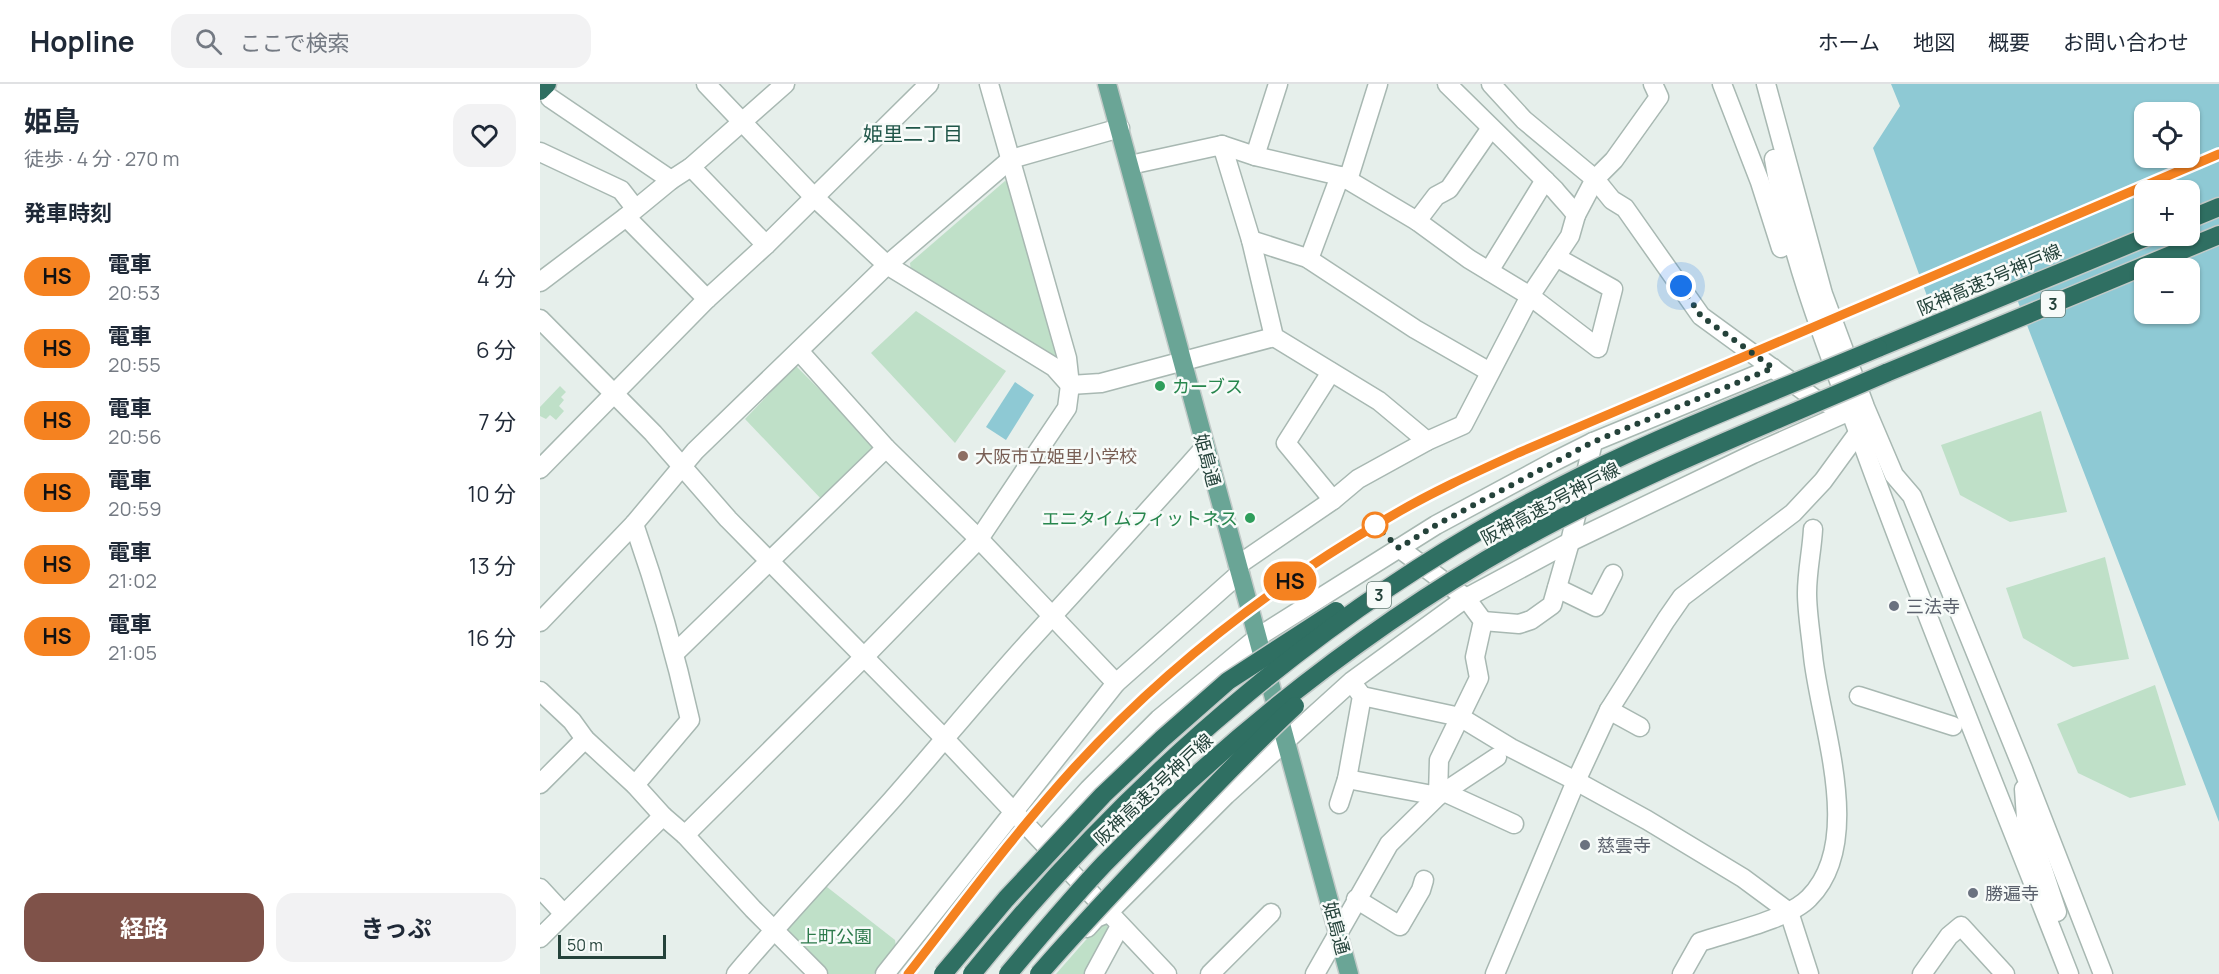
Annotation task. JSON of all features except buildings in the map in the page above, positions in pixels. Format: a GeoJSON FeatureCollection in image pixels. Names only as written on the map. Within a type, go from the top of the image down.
{"type":"FeatureCollection","features":[{"type":"Feature","properties":{"kind":"highway"},"geometry":{"type":"LineString","coordinates":[[2200,215],[2219,207]]}},
{"type":"Feature","properties":{"kind":"highway","name":"阪神高速3号神戸線"},"geometry":{"type":"LineString","coordinates":[[1008,974],[1104,865],[1169,801],[1244,734],[1315,676],[1385,625],[1518,542],[1667,468],[2219,235]]}},
{"type":"Feature","properties":{"kind":"highway","name":"阪神高速3号神戸線"},"geometry":{"type":"LineString","coordinates":[[972,974],[1083,847],[1152,778],[1230,707],[1298,651],[1371,600],[1497,521],[1579,477],[1704,422],[2134,242]]}},
{"type":"Feature","properties":{"kind":"highway","name":"3"},"geometry":{"type":"LineString","coordinates":[[943,974],[1006,899],[1103,795],[1228,681],[1352,601],[1503,511],[1579,477]]}},
{"type":"Feature","properties":{"kind":"highway","name":"3"},"geometry":{"type":"LineString","coordinates":[[1039,974],[1089,916],[1239,759],[1385,625]]}},
{"type":"Feature","properties":{"kind":"main road","name":"姫島通"},"geometry":{"type":"LineString","coordinates":[[1107,84],[1349,974]]}},
{"type":"Feature","properties":{"kind":"street"},"geometry":{"type":"LineString","coordinates":[[706,84],[813,196],[887,265],[1054,367],[1070,385]]}},
{"type":"Feature","properties":{"kind":"street"},"geometry":{"type":"LineString","coordinates":[[540,282],[691,167],[785,84]]}},
{"type":"Feature","properties":{"kind":"street"},"geometry":{"type":"LineString","coordinates":[[540,469],[707,298],[766,245],[813,196],[929,84]]}},
{"type":"Feature","properties":{"kind":"street"},"geometry":{"type":"LineString","coordinates":[[684,835],[865,656],[979,539],[1067,408],[1070,385],[1067,358],[990,84]]}},
{"type":"Feature","properties":{"kind":"street"},"geometry":{"type":"LineString","coordinates":[[1255,156],[1278,84]]}},
{"type":"Feature","properties":{"kind":"street"},"geometry":{"type":"LineString","coordinates":[[1309,259],[1344,178],[1378,84]]}},
{"type":"Feature","properties":{"kind":"street"},"geometry":{"type":"LineString","coordinates":[[1446,84],[1545,180],[1576,215]]}},
{"type":"Feature","properties":{"kind":"street"},"geometry":{"type":"LineString","coordinates":[[1491,84],[1524,120],[1596,179],[1612,200],[1625,208],[1701,316],[1815,399],[1850,411]]}},
{"type":"Feature","properties":{"kind":"street"},"geometry":{"type":"LineString","coordinates":[[885,974],[1116,683],[1239,569],[1358,479],[1427,441],[1462,425],[1530,296],[1570,236],[1576,215],[1596,179],[1614,160],[1659,97],[1653,84]]}},
{"type":"Feature","properties":{"kind":"street"},"geometry":{"type":"LineString","coordinates":[[1722,84],[1760,182],[1786,264]]}},
{"type":"Feature","properties":{"kind":"street"},"geometry":{"type":"LineString","coordinates":[[1766,84],[1774,160],[1787,224],[1810,303],[1896,534],[2069,974]]}},
{"type":"Feature","properties":{"kind":"street"},"geometry":{"type":"LineString","coordinates":[[1766,84],[1823,294],[1865,407],[1894,475],[1912,496],[2103,974]]}},
{"type":"Feature","properties":{"kind":"street"},"geometry":{"type":"LineString","coordinates":[[546,91],[671,180]]}},
{"type":"Feature","properties":{"kind":"street"},"geometry":{"type":"LineString","coordinates":[[540,622],[634,524],[694,451],[887,265],[1011,159],[1120,128]]}},
{"type":"Feature","properties":{"kind":"street"},"geometry":{"type":"LineString","coordinates":[[1417,221],[1436,196],[1449,189],[1491,128]]}},
{"type":"Feature","properties":{"kind":"street"},"geometry":{"type":"LineString","coordinates":[[1222,145],[1251,240],[1274,337],[1379,400],[1427,441]]}},
{"type":"Feature","properties":{"kind":"street"},"geometry":{"type":"LineString","coordinates":[[1130,165],[1222,145],[1255,156],[1344,178],[1417,221],[1489,271],[1530,296],[1598,348],[1613,289],[1556,256]]}},
{"type":"Feature","properties":{"kind":"street"},"geometry":{"type":"LineString","coordinates":[[540,152],[621,190],[631,212],[707,298]]}},
{"type":"Feature","properties":{"kind":"street"},"geometry":{"type":"LineString","coordinates":[[691,167],[766,245]]}},
{"type":"Feature","properties":{"kind":"street"},"geometry":{"type":"LineString","coordinates":[[1489,271],[1545,180]]}},
{"type":"Feature","properties":{"kind":"street"},"geometry":{"type":"LineString","coordinates":[[1251,240],[1309,259],[1415,329],[1490,372]]}},
{"type":"Feature","properties":{"kind":"street"},"geometry":{"type":"LineString","coordinates":[[540,319],[654,434],[771,563],[865,656],[1167,974]]}},
{"type":"Feature","properties":{"kind":"street"},"geometry":{"type":"LineString","coordinates":[[1070,385],[1101,383],[1274,337]]}},
{"type":"Feature","properties":{"kind":"street"},"geometry":{"type":"LineString","coordinates":[[799,351],[886,448],[979,539],[1116,683]]}},
{"type":"Feature","properties":{"kind":"street"},"geometry":{"type":"LineString","coordinates":[[1042,841],[1089,789],[1159,719],[1258,637],[1436,525],[1593,442],[1773,368]]}},
{"type":"Feature","properties":{"kind":"street"},"geometry":{"type":"LineString","coordinates":[[1331,372],[1286,443],[1333,500]]}},
{"type":"Feature","properties":{"kind":"street"},"geometry":{"type":"LineString","coordinates":[[1094,974],[1114,920],[1226,795],[1287,741],[1357,689],[1466,598],[1570,542],[1752,454],[1850,411]]}},
{"type":"Feature","properties":{"kind":"street"},"geometry":{"type":"LineString","coordinates":[[1495,974],[1576,781],[1609,710],[1682,597],[1793,513],[1822,481],[1858,432]]}},
{"type":"Feature","properties":{"kind":"street"},"geometry":{"type":"LineString","coordinates":[[1399,548],[1466,598],[1483,621],[1519,624],[1532,620],[1552,605],[1570,542],[1593,442]]}},
{"type":"Feature","properties":{"kind":"street"},"geometry":{"type":"LineString","coordinates":[[736,974],[773,929],[892,800],[944,738],[1205,447]]}},
{"type":"Feature","properties":{"kind":"street"},"geometry":{"type":"LineString","coordinates":[[675,653],[771,563],[886,448]]}},
{"type":"Feature","properties":{"kind":"street"},"geometry":{"type":"LineString","coordinates":[[634,524],[657,590],[675,653],[690,720],[635,785]]}},
{"type":"Feature","properties":{"kind":"street"},"geometry":{"type":"LineString","coordinates":[[1682,974],[1700,942],[1789,912],[1809,898],[1826,874],[1835,848],[1838,819],[1830,740],[1813,660],[1807,597],[1813,529]]}},
{"type":"Feature","properties":{"kind":"street"},"geometry":{"type":"LineString","coordinates":[[1557,588],[1596,607],[1613,574]]}},
{"type":"Feature","properties":{"kind":"street"},"geometry":{"type":"LineString","coordinates":[[1441,794],[1439,760],[1479,678],[1475,657],[1483,621]]}},
{"type":"Feature","properties":{"kind":"street"},"geometry":{"type":"LineString","coordinates":[[1357,689],[1460,717],[1743,878],[1789,912],[1809,974]]}},
{"type":"Feature","properties":{"kind":"street"},"geometry":{"type":"LineString","coordinates":[[1339,804],[1347,779],[1357,689]]}},
{"type":"Feature","properties":{"kind":"street"},"geometry":{"type":"LineString","coordinates":[[540,691],[572,721],[585,739],[635,785],[818,974]]}},
{"type":"Feature","properties":{"kind":"street"},"geometry":{"type":"LineString","coordinates":[[1859,696],[1953,726]]}},
{"type":"Feature","properties":{"kind":"street"},"geometry":{"type":"LineString","coordinates":[[1609,710],[1640,727]]}},
{"type":"Feature","properties":{"kind":"street"},"geometry":{"type":"LineString","coordinates":[[540,784],[585,739]]}},
{"type":"Feature","properties":{"kind":"street"},"geometry":{"type":"LineString","coordinates":[[1315,974],[1337,931],[1389,844],[1441,794],[1497,757]]}},
{"type":"Feature","properties":{"kind":"street"},"geometry":{"type":"LineString","coordinates":[[2023,769],[2026,818],[2077,974]]}},
{"type":"Feature","properties":{"kind":"street"},"geometry":{"type":"LineString","coordinates":[[1347,779],[1441,794],[1514,824]]}},
{"type":"Feature","properties":{"kind":"street"},"geometry":{"type":"LineString","coordinates":[[540,938],[663,816]]}},
{"type":"Feature","properties":{"kind":"street"},"geometry":{"type":"LineString","coordinates":[[1356,899],[1400,926],[1421,890],[1424,880]]}},
{"type":"Feature","properties":{"kind":"street"},"geometry":{"type":"LineString","coordinates":[[540,888],[564,914]]}},
{"type":"Feature","properties":{"kind":"street"},"geometry":{"type":"LineString","coordinates":[[1210,974],[1271,914]]}},
{"type":"Feature","properties":{"kind":"street"},"geometry":{"type":"LineString","coordinates":[[1048,974],[1096,918],[1114,920]]}},
{"type":"Feature","properties":{"kind":"street"},"geometry":{"type":"LineString","coordinates":[[1922,974],[1949,936],[1961,926],[2005,974]]}},
{"type":"Feature","properties":{"kind":"green space"},"geometry":{"type":"Polygon","coordinates":[[[1005,181],[1012,184],[1061,360],[1056,364],[911,272],[910,263],[1005,181]]]}},
{"type":"Feature","properties":{"kind":"green space"},"geometry":{"type":"Polygon","coordinates":[[[916,311],[1006,371],[955,443],[871,353],[916,311]]]}},
{"type":"Feature","properties":{"kind":"green space"},"geometry":{"type":"Polygon","coordinates":[[[796,366],[873,443],[873,455],[824,502],[745,419],[796,366]]]}},
{"type":"Feature","properties":{"kind":"green space"},"geometry":{"type":"Polygon","coordinates":[[[560,386],[566,392],[561,397],[564,400],[559,406],[564,411],[556,420],[550,415],[546,419],[540,416],[540,407],[560,386]]]}},
{"type":"Feature","properties":{"kind":"green space"},"geometry":{"type":"Polygon","coordinates":[[[2041,411],[2067,512],[2010,522],[1960,495],[1941,445],[2041,411]]]}},
{"type":"Feature","properties":{"kind":"green space"},"geometry":{"type":"Polygon","coordinates":[[[2105,557],[2129,659],[2073,667],[2023,638],[2006,588],[2105,557]]]}},
{"type":"Feature","properties":{"kind":"green space"},"geometry":{"type":"Polygon","coordinates":[[[2155,685],[2186,785],[2130,798],[2078,773],[2057,724],[2155,685]]]}},
{"type":"Feature","properties":{"kind":"green space","name":"上町公園"},"geometry":{"type":"Polygon","coordinates":[[[821,887],[827,887],[895,940],[896,947],[874,974],[827,974],[788,937],[788,925],[821,887]]]}},
{"type":"Feature","properties":{"kind":"green space"},"geometry":{"type":"Polygon","coordinates":[[[1099,925],[1107,925],[1109,936],[1088,974],[1056,974],[1099,925]]]}},
{"type":"Feature","properties":{"kind":"water"},"geometry":{"type":"Polygon","coordinates":[[[1891,84],[2219,84],[2219,822],[2008,276],[1931,307],[1873,148],[1900,106],[1891,84]]]}},
{"type":"Feature","properties":{"kind":"water"},"geometry":{"type":"Polygon","coordinates":[[[1015,382],[1034,395],[1006,440],[986,427],[1015,382]]]}},
{"type":"Feature","properties":{"kind":"railway"},"geometry":{"type":"LineString","coordinates":[[908,974],[1039,810],[1124,717],[1160,683],[1211,641],[1324,557],[1420,500],[1518,453],[2219,154]]}},
{"type":"Feature","properties":{"kind":"train","name":"HS"},"geometry":{"type":"LineString","coordinates":[[908,974],[1016,836],[1073,769],[1125,715],[1182,663],[1320,559],[1390,517],[1518,453],[2219,154]]}},
{"type":"Feature","properties":{"kind":"place","name":"カーブス"},"geometry":{"type":"Point","coordinates":[1160,386]}},
{"type":"Feature","properties":{"kind":"place","name":"大阪市立姫里小学校"},"geometry":{"type":"Point","coordinates":[963,456]}},
{"type":"Feature","properties":{"kind":"place","name":"エニタイムフィットネス"},"geometry":{"type":"Point","coordinates":[1250,518]}},
{"type":"Feature","properties":{"kind":"place","name":"三法寺"},"geometry":{"type":"Point","coordinates":[1894,606]}},
{"type":"Feature","properties":{"kind":"place","name":"慈雲寺"},"geometry":{"type":"Point","coordinates":[1585,845]}},
{"type":"Feature","properties":{"kind":"place","name":"勝遍寺"},"geometry":{"type":"Point","coordinates":[1973,893]}},
{"type":"Feature","properties":{"kind":"district","name":"姫里二丁目"},"geometry":{"type":"Point","coordinates":[913,133]}},
{"type":"Feature","properties":{"kind":"route"},"geometry":{"type":"LineString","coordinates":[[1375,525],[1399,548],[1436,525],[1593,442],[1773,368],[1701,316],[1681,286]]}}]}
